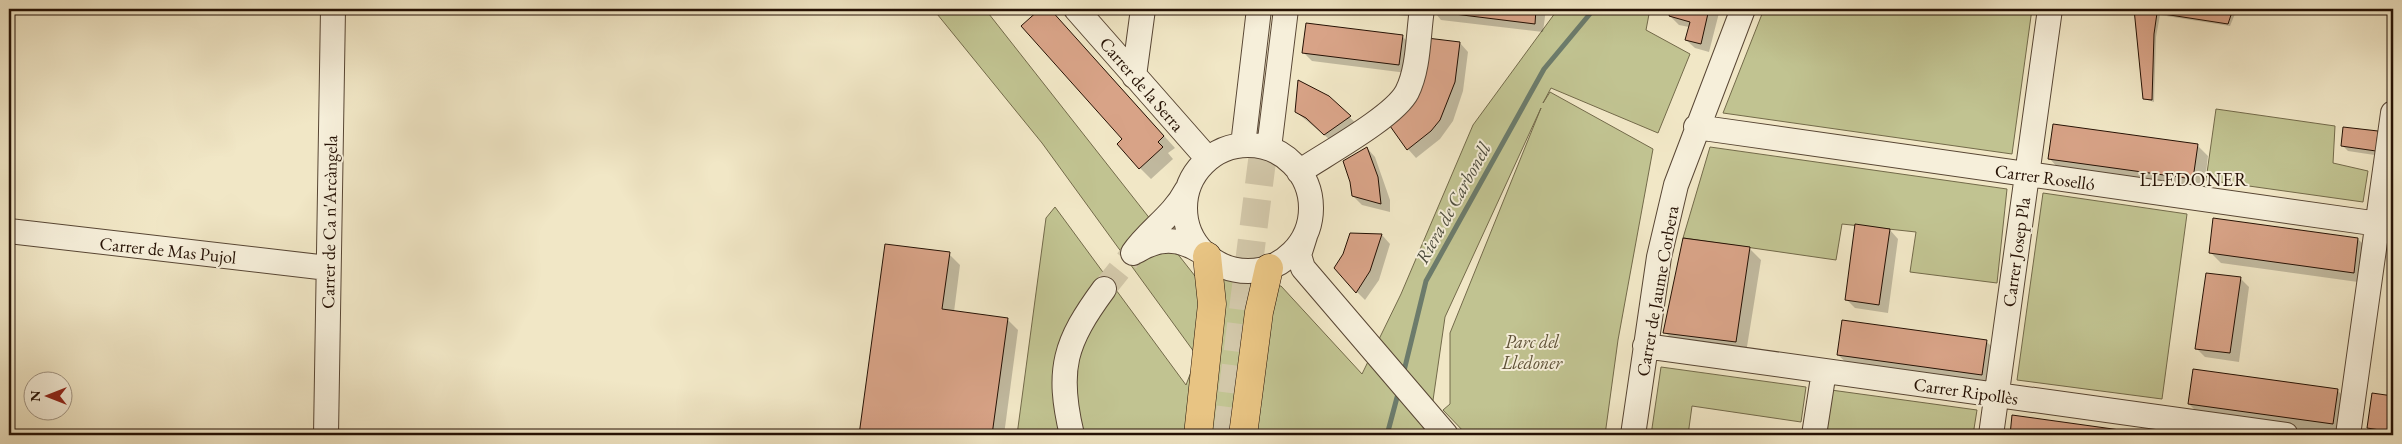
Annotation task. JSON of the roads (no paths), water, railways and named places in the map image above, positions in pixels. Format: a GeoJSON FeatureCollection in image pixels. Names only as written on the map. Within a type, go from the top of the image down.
{"type":"FeatureCollection","features":[{"type":"Feature","properties":{"kind":"highway"},"geometry":{"type":"LineString","coordinates":[[1198,435],[1212,304],[1204,254]]}},
{"type":"Feature","properties":{"kind":"highway"},"geometry":{"type":"LineString","coordinates":[[1243,435],[1259,312],[1272,267]]}},
{"type":"Feature","properties":{"kind":"street","name":"Carrer de Ca n'Arcàngela"},"geometry":{"type":"LineString","coordinates":[[326,435],[333,9]]}},
{"type":"Feature","properties":{"kind":"street","name":"Carrer de la Serra"},"geometry":{"type":"LineString","coordinates":[[1076,9],[1208,159]]}},
{"type":"Feature","properties":{"kind":"street"},"geometry":{"type":"LineString","coordinates":[[1134,76],[1143,9]]}},
{"type":"Feature","properties":{"kind":"street"},"geometry":{"type":"LineString","coordinates":[[1242,145],[1259,9]]}},
{"type":"Feature","properties":{"kind":"street"},"geometry":{"type":"LineString","coordinates":[[1269,148],[1286,9]]}},
{"type":"Feature","properties":{"kind":"street"},"geometry":{"type":"LineString","coordinates":[[1299,172],[1390,111],[1406,93],[1414,64],[1422,9]]}},
{"type":"Feature","properties":{"kind":"street","name":"Carrer de Jaume Corbera"},"geometry":{"type":"LineString","coordinates":[[1633,435],[1659,257],[1676,185],[1696,127],[1743,9]]}},
{"type":"Feature","properties":{"kind":"street","name":"Carrer Josep Pla"},"geometry":{"type":"LineString","coordinates":[[1991,435],[2050,9]]}},
{"type":"Feature","properties":{"kind":"street"},"geometry":{"type":"LineString","coordinates":[[2348,435],[2385,224],[2393,113]]}},
{"type":"Feature","properties":{"kind":"street","name":"Carrer Roselló"},"geometry":{"type":"LineString","coordinates":[[1696,127],[2385,224]]}},
{"type":"Feature","properties":{"kind":"street"},"geometry":{"type":"LineString","coordinates":[[1308,274],[1299,256],[1310,217],[1310,198],[1305,180],[1283,156],[1269,148],[1242,145],[1226,148],[1208,159],[1197,170],[1176,208],[1133,253],[1159,242],[1170,240],[1189,244],[1217,264],[1232,270],[1249,272],[1272,267],[1298,266],[1308,274],[1446,435]]}},
{"type":"Feature","properties":{"kind":"street"},"geometry":{"type":"LineString","coordinates":[[1188,187],[1184,206],[1186,222],[1191,238],[1204,254]]}},
{"type":"Feature","properties":{"kind":"street","name":"Carrer de Mas Pujol"},"geometry":{"type":"LineString","coordinates":[[9,232],[328,268]]}},
{"type":"Feature","properties":{"kind":"street"},"geometry":{"type":"LineString","coordinates":[[1272,267],[1294,252],[1305,236]]}},
{"type":"Feature","properties":{"kind":"street"},"geometry":{"type":"LineString","coordinates":[[1072,435],[1064,399],[1065,363],[1069,348],[1082,319],[1104,289]]}},
{"type":"Feature","properties":{"kind":"street","name":"Carrer Ripollès"},"geometry":{"type":"LineString","coordinates":[[1645,346],[1997,395],[2170,427],[2286,435]]}},
{"type":"Feature","properties":{"kind":"street"},"geometry":{"type":"LineString","coordinates":[[1814,435],[1824,371]]}},
{"type":"Feature","properties":{"kind":"waterway","name":"Riera de Carbonell"},"geometry":{"type":"LineString","coordinates":[[1403,375],[1426,281],[1544,69],[1594,9]]}},
{"type":"Feature","properties":{"kind":"waterway","name":"Riera de Carbonell"},"geometry":{"type":"LineString","coordinates":[[1387,435],[1399,390]]}},
{"type":"Feature","properties":{"kind":"tunnel"},"geometry":{"type":"LineString","coordinates":[[1227,435],[1267,122]]}},
{"type":"Feature","properties":{"kind":"tunnel"},"geometry":{"type":"LineString","coordinates":[[1104,289],[1133,253]]}},
{"type":"Feature","properties":{"kind":"district","name":"LLEDONER"},"geometry":{"type":"Point","coordinates":[2194,179]}},
{"type":"Feature","properties":{"kind":"park label","name":"Parc del Lledoner"},"geometry":{"type":"Point","coordinates":[1532,351]}}]}
